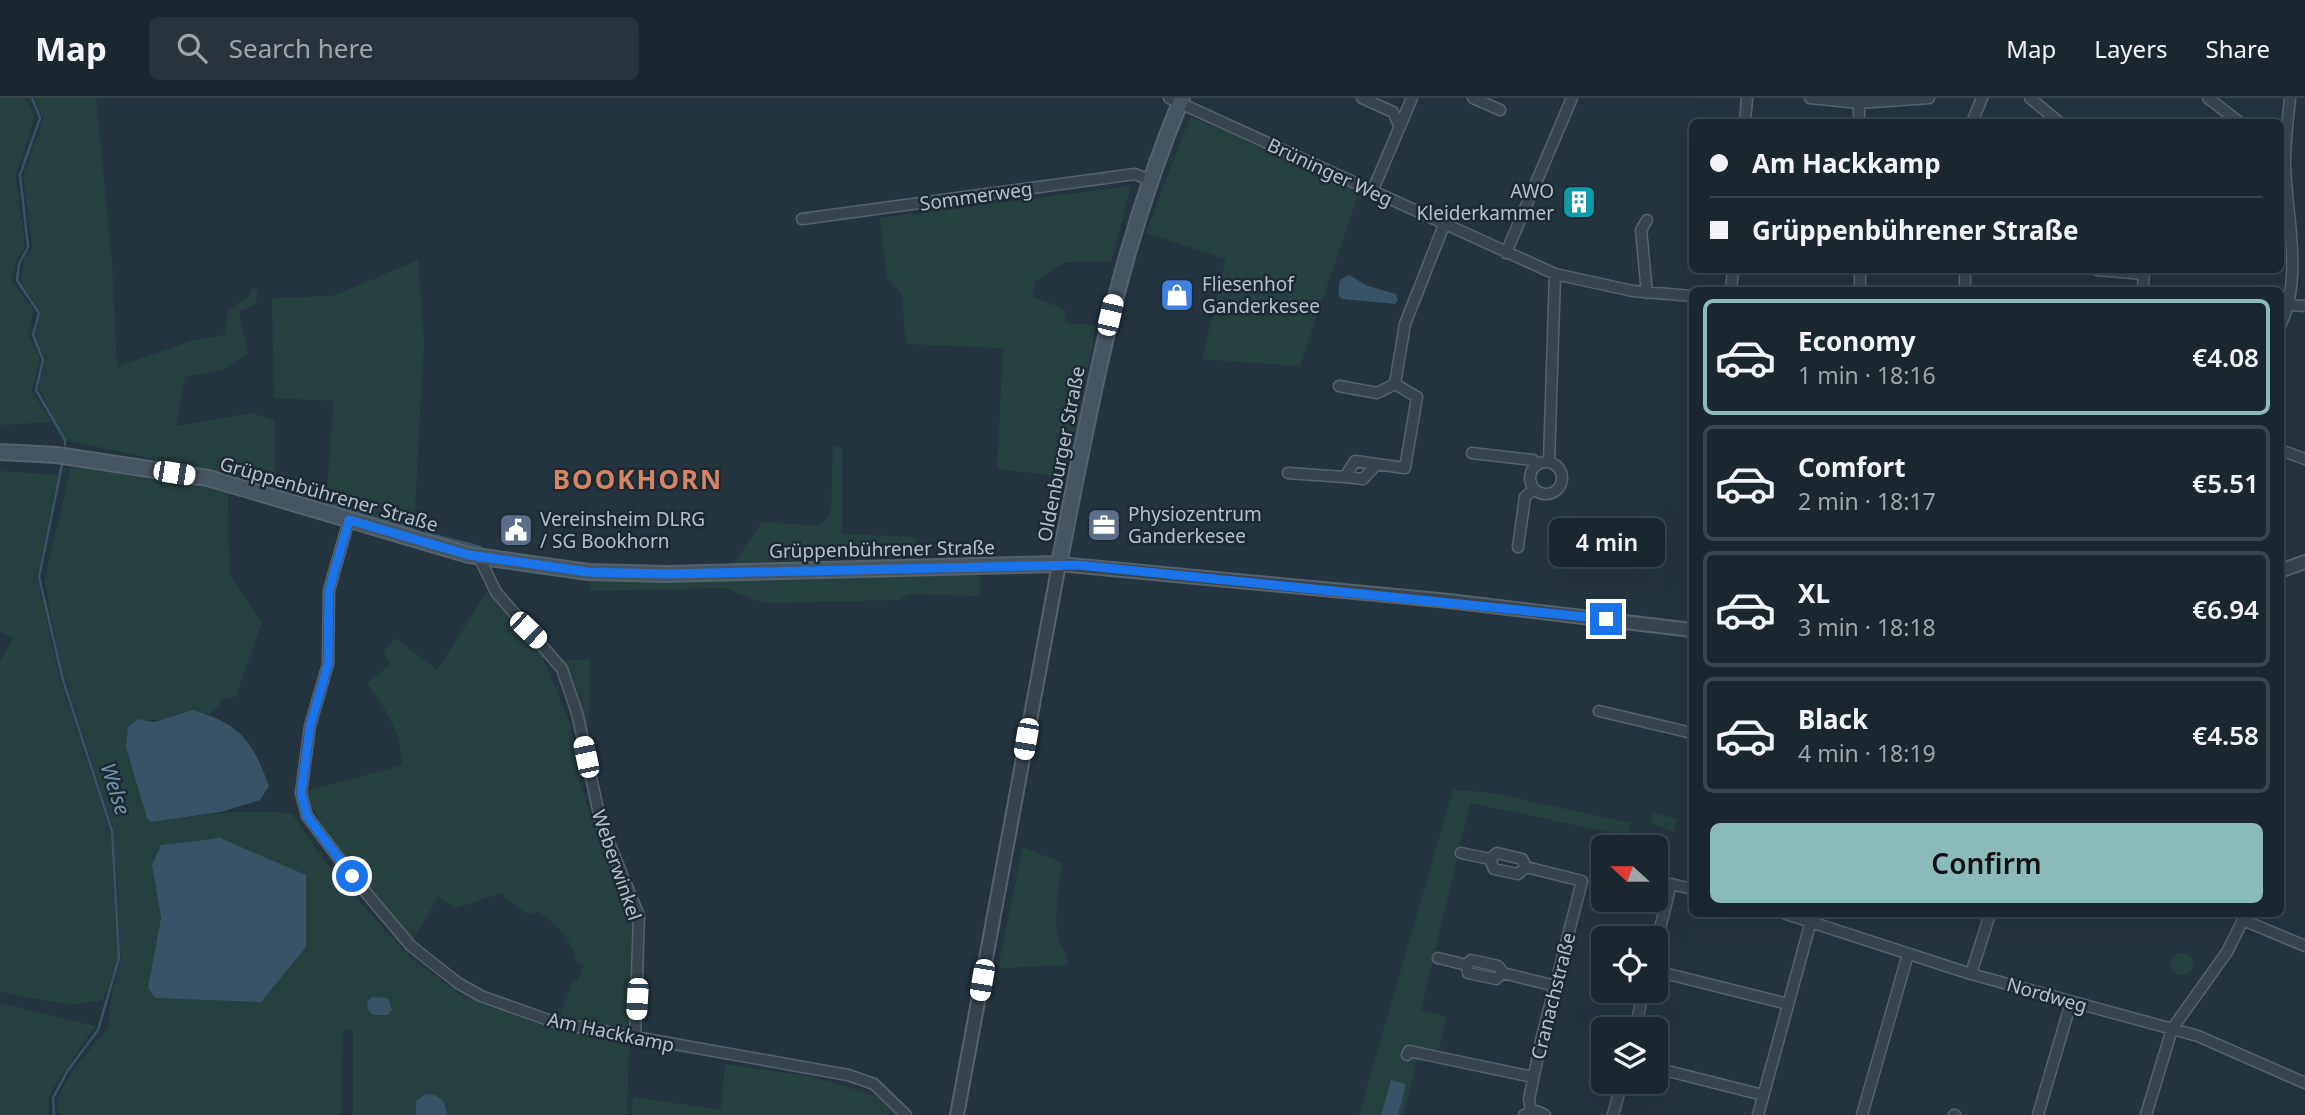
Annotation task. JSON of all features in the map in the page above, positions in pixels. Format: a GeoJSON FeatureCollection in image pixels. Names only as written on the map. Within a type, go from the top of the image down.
{"type":"FeatureCollection","features":[{"type":"Feature","properties":{"kind":"main road","name":"Oldenburger Straße"},"geometry":{"type":"LineString","coordinates":[[1059,565],[1116,286],[1177,99]]}},
{"type":"Feature","properties":{"kind":"main road","name":"Grüppenbührener Straße"},"geometry":{"type":"LineString","coordinates":[[0,452],[57,455],[208,478],[479,557],[588,572],[666,574],[1059,565]]}},
{"type":"Feature","properties":{"kind":"street"},"geometry":{"type":"LineString","coordinates":[[1362,98],[1393,112],[1399,127]]}},
{"type":"Feature","properties":{"kind":"street"},"geometry":{"type":"LineString","coordinates":[[1473,98],[1500,110]]}},
{"type":"Feature","properties":{"kind":"street"},"geometry":{"type":"LineString","coordinates":[[1506,253],[1572,98]]}},
{"type":"Feature","properties":{"kind":"street"},"geometry":{"type":"LineString","coordinates":[[1745,119],[1747,98]]}},
{"type":"Feature","properties":{"kind":"street"},"geometry":{"type":"LineString","coordinates":[[1810,98],[1859,103],[1929,98]]}},
{"type":"Feature","properties":{"kind":"street"},"geometry":{"type":"LineString","coordinates":[[1973,119],[1982,98]]}},
{"type":"Feature","properties":{"kind":"street"},"geometry":{"type":"LineString","coordinates":[[2030,98],[2055,119]]}},
{"type":"Feature","properties":{"kind":"street"},"geometry":{"type":"LineString","coordinates":[[2208,98],[2235,119]]}},
{"type":"Feature","properties":{"kind":"street"},"geometry":{"type":"LineString","coordinates":[[2284,149],[2290,98]]}},
{"type":"Feature","properties":{"kind":"street","name":"Brüninger Weg"},"geometry":{"type":"LineString","coordinates":[[1177,99],[1372,192],[1555,274],[1593,284],[1689,296]]}},
{"type":"Feature","properties":{"kind":"street"},"geometry":{"type":"LineString","coordinates":[[1393,112],[1410,102]]}},
{"type":"Feature","properties":{"kind":"street"},"geometry":{"type":"LineString","coordinates":[[1372,192],[1410,102]]}},
{"type":"Feature","properties":{"kind":"street"},"geometry":{"type":"LineString","coordinates":[[1859,103],[1859,119]]}},
{"type":"Feature","properties":{"kind":"street","name":"Sommerweg"},"geometry":{"type":"LineString","coordinates":[[802,219],[1135,174],[1149,180]]}},
{"type":"Feature","properties":{"kind":"street"},"geometry":{"type":"LineString","coordinates":[[2284,179],[2290,305],[2284,318]]}},
{"type":"Feature","properties":{"kind":"street"},"geometry":{"type":"LineString","coordinates":[[1647,220],[1641,230],[1647,292]]}},
{"type":"Feature","properties":{"kind":"street"},"geometry":{"type":"LineString","coordinates":[[1395,384],[1405,324],[1444,225]]}},
{"type":"Feature","properties":{"kind":"street"},"geometry":{"type":"LineString","coordinates":[[1549,462],[1555,274]]}},
{"type":"Feature","properties":{"kind":"street"},"geometry":{"type":"LineString","coordinates":[[2290,305],[2305,306]]}},
{"type":"Feature","properties":{"kind":"street"},"geometry":{"type":"LineString","coordinates":[[1339,386],[1377,393],[1395,384]]}},
{"type":"Feature","properties":{"kind":"street"},"geometry":{"type":"LineString","coordinates":[[1345,477],[1354,461],[1405,468],[1418,397],[1395,384]]}},
{"type":"Feature","properties":{"kind":"street"},"geometry":{"type":"LineString","coordinates":[[2284,451],[2305,459]]}},
{"type":"Feature","properties":{"kind":"street"},"geometry":{"type":"LineString","coordinates":[[1472,453],[1533,460],[1536,466]]}},
{"type":"Feature","properties":{"kind":"street"},"geometry":{"type":"LineString","coordinates":[[1549,462],[1561,471],[1561,486],[1548,495],[1534,489],[1530,477],[1536,466],[1549,462]]}},
{"type":"Feature","properties":{"kind":"street"},"geometry":{"type":"LineString","coordinates":[[1288,473],[1363,479],[1376,465]]}},
{"type":"Feature","properties":{"kind":"street"},"geometry":{"type":"LineString","coordinates":[[1518,547],[1525,497],[1534,489]]}},
{"type":"Feature","properties":{"kind":"street","name":"Am Hackkamp"},"geometry":{"type":"LineString","coordinates":[[349,520],[329,590],[328,664],[310,726],[303,762],[301,793],[307,816],[352,876],[411,946],[458,983],[481,996],[557,1023],[848,1075],[874,1084],[906,1115]]}},
{"type":"Feature","properties":{"kind":"street","name":"Weberwinkel"},"geometry":{"type":"LineString","coordinates":[[479,557],[496,592],[562,669],[577,713],[601,823],[639,916],[635,1039]]}},
{"type":"Feature","properties":{"kind":"street"},"geometry":{"type":"LineString","coordinates":[[2284,570],[2305,562]]}},
{"type":"Feature","properties":{"kind":"street","name":"Grüppenbührener Straße"},"geometry":{"type":"LineString","coordinates":[[1059,565],[1449,601],[1689,630]]}},
{"type":"Feature","properties":{"kind":"street","name":"Oldenburger Straße"},"geometry":{"type":"LineString","coordinates":[[957,1115],[1059,565]]}},
{"type":"Feature","properties":{"kind":"street"},"geometry":{"type":"LineString","coordinates":[[1600,711],[1689,732]]}},
{"type":"Feature","properties":{"kind":"street"},"geometry":{"type":"LineString","coordinates":[[1461,853],[1490,859]]}},
{"type":"Feature","properties":{"kind":"street"},"geometry":{"type":"LineString","coordinates":[[1497,853],[1522,859],[1526,867],[1518,874],[1494,869],[1490,859],[1497,853]]}},
{"type":"Feature","properties":{"kind":"street","name":"Cranachstraße"},"geometry":{"type":"LineString","coordinates":[[1526,867],[1582,881],[1533,1077],[1527,1113]]}},
{"type":"Feature","properties":{"kind":"street"},"geometry":{"type":"LineString","coordinates":[[1661,926],[1671,884],[1689,888]]}},
{"type":"Feature","properties":{"kind":"street","name":"Nordweg"},"geometry":{"type":"LineString","coordinates":[[1798,917],[1971,974],[2198,1037],[2305,1083]]}},
{"type":"Feature","properties":{"kind":"street"},"geometry":{"type":"LineString","coordinates":[[1971,974],[1989,917]]}},
{"type":"Feature","properties":{"kind":"street"},"geometry":{"type":"LineString","coordinates":[[2146,1115],[2172,1029],[2227,952],[2244,917],[2305,946]]}},
{"type":"Feature","properties":{"kind":"street"},"geometry":{"type":"LineString","coordinates":[[1758,1115],[1811,920]]}},
{"type":"Feature","properties":{"kind":"street"},"geometry":{"type":"LineString","coordinates":[[1861,1115],[1908,954]]}},
{"type":"Feature","properties":{"kind":"street"},"geometry":{"type":"LineString","coordinates":[[1438,958],[1467,965],[1471,960],[1498,965],[1503,973],[1555,986]]}},
{"type":"Feature","properties":{"kind":"street"},"geometry":{"type":"LineString","coordinates":[[1668,974],[1788,1004]]}},
{"type":"Feature","properties":{"kind":"street"},"geometry":{"type":"LineString","coordinates":[[2038,1115],[2071,1002]]}},
{"type":"Feature","properties":{"kind":"street"},"geometry":{"type":"LineString","coordinates":[[1407,1055],[1409,1051],[1533,1077]]}},
{"type":"Feature","properties":{"kind":"street"},"geometry":{"type":"LineString","coordinates":[[1668,1071],[1763,1095]]}},
{"type":"Feature","properties":{"kind":"street"},"geometry":{"type":"LineString","coordinates":[[1613,1115],[1619,1094]]}},
{"type":"Feature","properties":{"kind":"street"},"geometry":{"type":"LineString","coordinates":[[1527,1113],[1545,1115]]}},
{"type":"Feature","properties":{"kind":"green space"},"geometry":{"type":"Polygon","coordinates":[[[0,98],[25,98],[35,117],[16,176],[25,247],[16,262],[11,281],[34,310],[28,335],[40,360],[32,391],[51,422],[0,425],[0,98]]]}},
{"type":"Feature","properties":{"kind":"green space"},"geometry":{"type":"Polygon","coordinates":[[[35,98],[96,98],[112,264],[117,367],[191,341],[225,335],[228,310],[249,296],[252,287],[258,291],[255,304],[239,312],[248,353],[224,369],[185,377],[176,426],[252,413],[275,420],[275,485],[66,440],[39,388],[45,360],[35,336],[41,312],[25,287],[21,273],[32,246],[23,176],[43,119],[35,98]]]}},
{"type":"Feature","properties":{"kind":"green space"},"geometry":{"type":"Polygon","coordinates":[[[1190,117],[1278,152],[1359,191],[1300,366],[1202,359],[1226,259],[1146,233],[1190,117]]]}},
{"type":"Feature","properties":{"kind":"green space"},"geometry":{"type":"Polygon","coordinates":[[[1131,186],[1111,262],[1066,262],[1035,281],[1033,297],[1066,310],[1065,323],[1096,325],[1068,477],[997,469],[1003,348],[906,344],[902,296],[887,276],[880,218],[1131,186]]]}},
{"type":"Feature","properties":{"kind":"green space"},"geometry":{"type":"Polygon","coordinates":[[[418,260],[424,340],[414,528],[326,500],[334,401],[274,398],[272,298],[333,296],[418,260]]]}},
{"type":"Feature","properties":{"kind":"green space"},"geometry":{"type":"Polygon","coordinates":[[[833,447],[842,448],[842,534],[914,537],[922,554],[734,563],[762,522],[820,526],[831,514],[833,447]]]}},
{"type":"Feature","properties":{"kind":"green space"},"geometry":{"type":"Polygon","coordinates":[[[72,464],[170,477],[228,493],[229,574],[262,623],[235,697],[220,699],[221,705],[207,715],[189,713],[157,720],[138,719],[151,822],[239,812],[292,814],[330,870],[410,957],[462,996],[468,994],[555,1027],[629,1045],[627,1115],[447,1115],[447,1105],[429,1094],[421,1095],[416,1115],[353,1115],[353,1028],[343,1030],[341,1115],[58,1115],[57,1098],[72,1071],[108,1028],[112,993],[121,959],[113,828],[62,668],[44,582],[72,464]],[[152,865],[161,918],[148,988],[261,1002],[152,865]]]}},
{"type":"Feature","properties":{"kind":"green space"},"geometry":{"type":"Polygon","coordinates":[[[0,471],[58,475],[37,578],[60,680],[110,831],[118,958],[103,1000],[71,1005],[0,992],[0,661],[14,638],[0,631],[0,471]]]}},
{"type":"Feature","properties":{"kind":"green space"},"geometry":{"type":"Polygon","coordinates":[[[981,575],[979,596],[908,594],[900,600],[765,603],[724,588],[590,591],[590,580],[981,575]]]}},
{"type":"Feature","properties":{"kind":"green space"},"geometry":{"type":"Polygon","coordinates":[[[487,592],[506,608],[540,651],[570,724],[580,786],[613,874],[634,918],[628,1031],[559,1019],[573,981],[577,982],[584,965],[577,963],[564,933],[553,922],[538,912],[527,914],[500,893],[455,908],[438,897],[413,940],[338,852],[315,812],[307,791],[403,765],[399,741],[391,721],[367,683],[391,664],[383,653],[395,638],[437,670],[487,592]]]}},
{"type":"Feature","properties":{"kind":"green space"},"geometry":{"type":"Polygon","coordinates":[[[590,659],[588,742],[575,684],[563,661],[590,659]]]}},
{"type":"Feature","properties":{"kind":"green space"},"geometry":{"type":"Polygon","coordinates":[[[1453,790],[1492,793],[1631,823],[1628,835],[1623,835],[1470,803],[1421,1010],[1446,1017],[1438,1055],[1419,1052],[1403,1115],[1359,1115],[1453,790]]]}},
{"type":"Feature","properties":{"kind":"green space"},"geometry":{"type":"Polygon","coordinates":[[[1654,813],[1677,819],[1674,832],[1651,824],[1654,813]]]}},
{"type":"Feature","properties":{"kind":"green space"},"geometry":{"type":"Polygon","coordinates":[[[1023,847],[1062,863],[1057,902],[1057,934],[1068,965],[998,968],[1023,847]]]}},
{"type":"Feature","properties":{"kind":"green space"},"geometry":{"type":"Polygon","coordinates":[[[2182,953],[2190,956],[2193,964],[2190,972],[2182,975],[2174,972],[2171,964],[2174,956],[2182,953]]]}},
{"type":"Feature","properties":{"kind":"green space"},"geometry":{"type":"Polygon","coordinates":[[[0,1003],[95,1026],[53,1088],[49,1097],[49,1115],[0,1115],[0,1003]]]}},
{"type":"Feature","properties":{"kind":"green space"},"geometry":{"type":"Polygon","coordinates":[[[725,1064],[816,1077],[881,1098],[896,1115],[632,1115],[633,1097],[721,1110],[725,1064]]]}},
{"type":"Feature","properties":{"kind":"water"},"geometry":{"type":"Polygon","coordinates":[[[1349,275],[1368,286],[1396,294],[1398,300],[1395,304],[1342,299],[1338,295],[1340,280],[1349,275]]]}},
{"type":"Feature","properties":{"kind":"water"},"geometry":{"type":"Polygon","coordinates":[[[193,710],[223,722],[243,736],[257,757],[269,786],[260,800],[221,812],[151,822],[147,818],[126,747],[128,727],[138,719],[154,722],[193,710]]]}},
{"type":"Feature","properties":{"kind":"water"},"geometry":{"type":"Polygon","coordinates":[[[220,838],[306,875],[306,947],[261,1002],[155,998],[148,988],[161,918],[152,865],[161,845],[220,838]]]}},
{"type":"Feature","properties":{"kind":"water"},"geometry":{"type":"Polygon","coordinates":[[[373,997],[388,998],[392,1010],[388,1015],[373,1015],[368,1010],[367,1001],[373,997]]]}},
{"type":"Feature","properties":{"kind":"water"},"geometry":{"type":"Polygon","coordinates":[[[1391,1080],[1406,1084],[1398,1115],[1381,1115],[1391,1080]]]}},
{"type":"Feature","properties":{"kind":"water"},"geometry":{"type":"Polygon","coordinates":[[[425,1094],[441,1099],[446,1106],[447,1115],[416,1115],[416,1101],[425,1094]]]}},
{"type":"Feature","properties":{"kind":"waterway","name":"Welse"},"geometry":{"type":"LineString","coordinates":[[32,98],[40,118],[20,175],[28,247],[19,264],[17,280],[39,313],[33,335],[43,360],[36,390],[65,440],[65,445]]}},
{"type":"Feature","properties":{"kind":"waterway","name":"Welse"},"geometry":{"type":"LineString","coordinates":[[54,1115],[53,1098],[68,1070],[98,1030],[119,958],[112,831],[63,680],[39,577],[62,465]]}},
{"type":"Feature","properties":{"kind":"waterway"},"geometry":{"type":"LineString","coordinates":[[327,503],[414,529]]}},
{"type":"Feature","properties":{"kind":"waterway"},"geometry":{"type":"LineString","coordinates":[[426,533],[481,547]]}},
{"type":"Feature","properties":{"kind":"place","name":"AWO Kleiderkammer"},"geometry":{"type":"Point","coordinates":[1579,202]}},
{"type":"Feature","properties":{"kind":"place","name":"Fliesenhof Ganderkesee"},"geometry":{"type":"Point","coordinates":[1177,295]}},
{"type":"Feature","properties":{"kind":"place","name":"Physiozentrum Ganderkesee"},"geometry":{"type":"Point","coordinates":[1104,525]}},
{"type":"Feature","properties":{"kind":"place","name":"Vereinsheim DLRG / SG Bookhorn"},"geometry":{"type":"Point","coordinates":[516,530]}},
{"type":"Feature","properties":{"kind":"district","name":"BOOKHORN"},"geometry":{"type":"Point","coordinates":[638,480]}},
{"type":"Feature","properties":{"kind":"route"},"geometry":{"type":"LineString","coordinates":[[352,876],[307,816],[301,793],[303,762],[310,726],[328,664],[329,590],[349,520],[469,555],[588,572],[666,574],[1078,565],[1606,619]]}}]}
